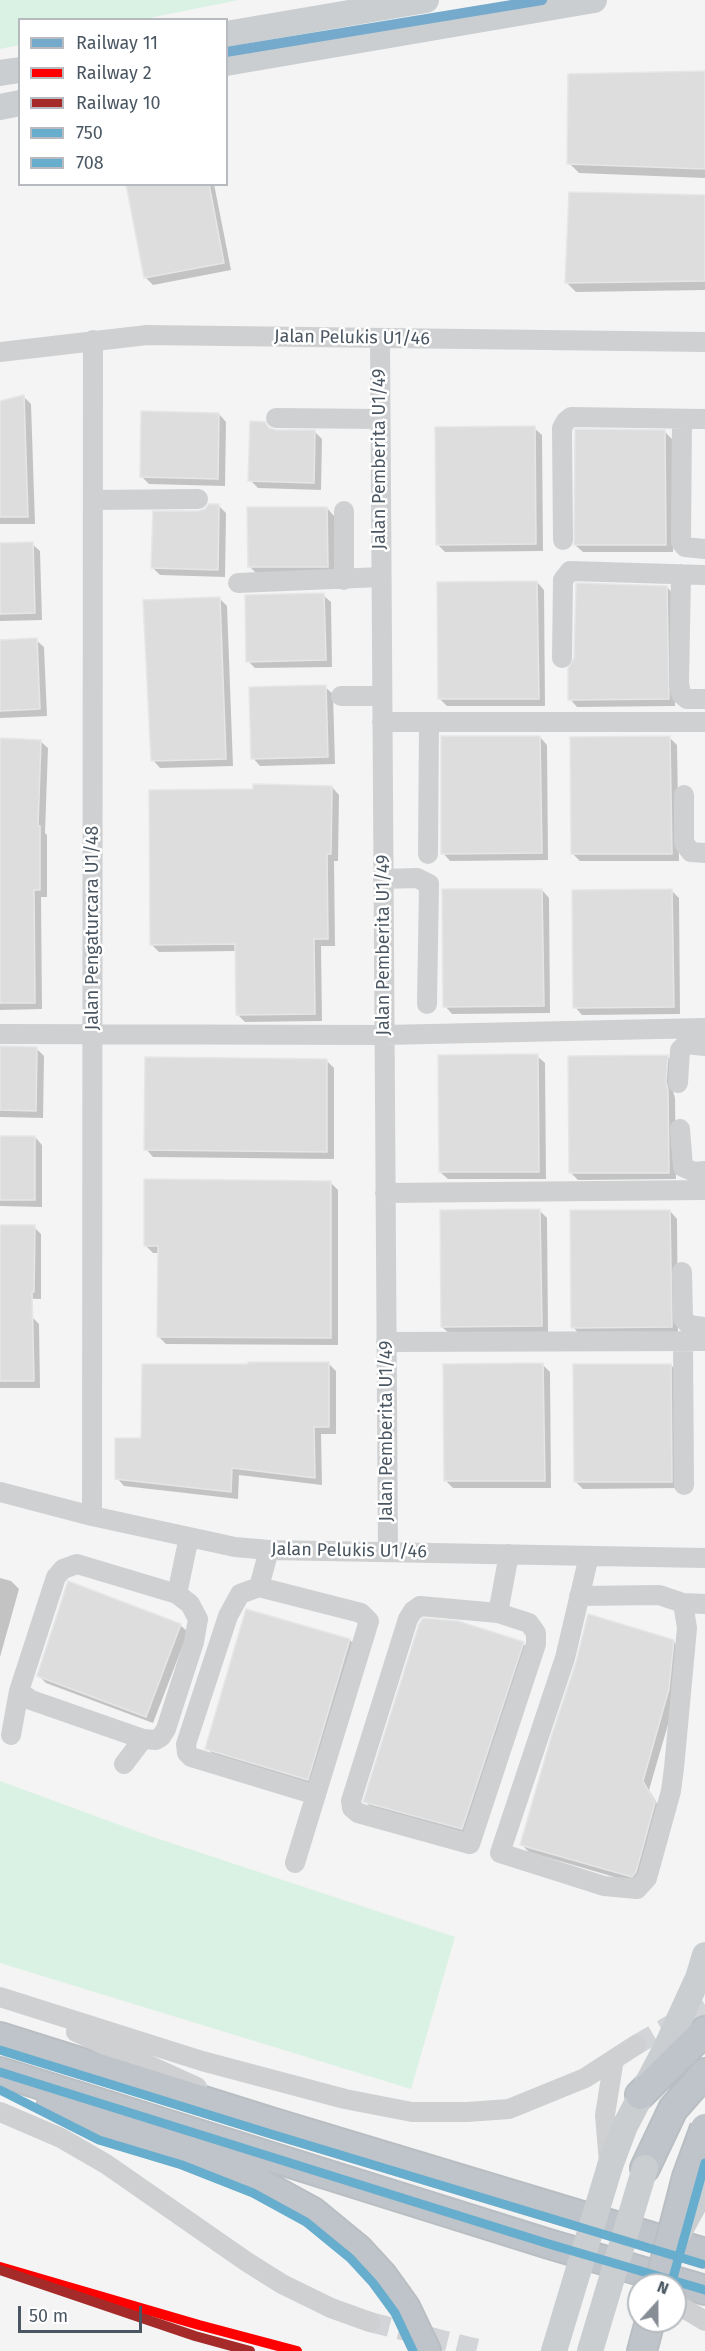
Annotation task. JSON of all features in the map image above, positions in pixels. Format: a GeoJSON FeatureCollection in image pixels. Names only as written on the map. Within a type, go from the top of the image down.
{"type":"FeatureCollection","features":[{"type":"Feature","properties":{"kind":"highway"},"geometry":{"type":"LineString","coordinates":[[640,2095],[705,2031]]}},
{"type":"Feature","properties":{"kind":"highway"},"geometry":{"type":"LineString","coordinates":[[0,2037],[274,2123],[705,2253]]}},
{"type":"Feature","properties":{"kind":"highway"},"geometry":{"type":"LineString","coordinates":[[0,2072],[549,2244],[705,2290]]}},
{"type":"Feature","properties":{"kind":"highway"},"geometry":{"type":"LineString","coordinates":[[645,2168],[673,2109],[705,2073]]}},
{"type":"Feature","properties":{"kind":"highway"},"geometry":{"type":"LineString","coordinates":[[0,2077],[103,2129],[186,2154],[258,2182],[313,2212],[358,2249],[382,2275],[405,2307],[425,2349]]}},
{"type":"Feature","properties":{"kind":"highway"},"geometry":{"type":"LineString","coordinates":[[662,2273],[687,2177],[705,2128]]}},
{"type":"Feature","properties":{"kind":"highway"},"geometry":{"type":"LineString","coordinates":[[642,2351],[647,2333]]}},
{"type":"Feature","properties":{"kind":"main road"},"geometry":{"type":"LineString","coordinates":[[228,34],[356,6],[426,0]]}},
{"type":"Feature","properties":{"kind":"main road"},"geometry":{"type":"LineString","coordinates":[[228,63],[594,0]]}},
{"type":"Feature","properties":{"kind":"main road"},"geometry":{"type":"LineString","coordinates":[[0,73],[18,70]]}},
{"type":"Feature","properties":{"kind":"main road"},"geometry":{"type":"LineString","coordinates":[[0,107],[18,103]]}},
{"type":"Feature","properties":{"kind":"main road"},"geometry":{"type":"LineString","coordinates":[[554,2351],[609,2166],[625,2126],[666,2048],[698,1978],[705,1955]]}},
{"type":"Feature","properties":{"kind":"main road"},"geometry":{"type":"LineString","coordinates":[[590,2351],[645,2168]]}},
{"type":"Feature","properties":{"kind":"main road"},"geometry":{"type":"LineString","coordinates":[[667,2253],[705,2185]]}},
{"type":"Feature","properties":{"kind":"street","name":"Jalan Pelukis U1/46"},"geometry":{"type":"LineString","coordinates":[[0,352],[147,335],[705,342]]}},
{"type":"Feature","properties":{"kind":"street","name":"Jalan Pemberita U1/49"},"geometry":{"type":"LineString","coordinates":[[380,338],[388,1552]]}},
{"type":"Feature","properties":{"kind":"street","name":"Jalan Pengaturcara U1/48"},"geometry":{"type":"LineString","coordinates":[[92,1516],[93,340]]}},
{"type":"Feature","properties":{"kind":"street"},"geometry":{"type":"LineString","coordinates":[[563,540],[562,428],[566,421],[571,417],[705,419]]}},
{"type":"Feature","properties":{"kind":"street"},"geometry":{"type":"LineString","coordinates":[[276,418],[380,419]]}},
{"type":"Feature","properties":{"kind":"street"},"geometry":{"type":"LineString","coordinates":[[682,419],[681,542],[685,547],[705,549]]}},
{"type":"Feature","properties":{"kind":"street"},"geometry":{"type":"LineString","coordinates":[[93,500],[198,499]]}},
{"type":"Feature","properties":{"kind":"street"},"geometry":{"type":"LineString","coordinates":[[344,511],[344,580]]}},
{"type":"Feature","properties":{"kind":"street"},"geometry":{"type":"LineString","coordinates":[[561,658],[563,580],[570,571],[705,575]]}},
{"type":"Feature","properties":{"kind":"street"},"geometry":{"type":"LineString","coordinates":[[681,574],[679,683],[681,694],[687,699],[705,699]]}},
{"type":"Feature","properties":{"kind":"street"},"geometry":{"type":"LineString","coordinates":[[238,584],[381,578]]}},
{"type":"Feature","properties":{"kind":"street"},"geometry":{"type":"LineString","coordinates":[[341,696],[382,696]]}},
{"type":"Feature","properties":{"kind":"street"},"geometry":{"type":"LineString","coordinates":[[382,722],[705,722]]}},
{"type":"Feature","properties":{"kind":"street"},"geometry":{"type":"LineString","coordinates":[[428,854],[429,722]]}},
{"type":"Feature","properties":{"kind":"street"},"geometry":{"type":"LineString","coordinates":[[684,795],[684,843],[691,852],[705,853]]}},
{"type":"Feature","properties":{"kind":"street"},"geometry":{"type":"LineString","coordinates":[[383,879],[417,879],[429,884],[427,1004]]}},
{"type":"Feature","properties":{"kind":"street"},"geometry":{"type":"LineString","coordinates":[[0,1034],[384,1035],[705,1028]]}},
{"type":"Feature","properties":{"kind":"street"},"geometry":{"type":"LineString","coordinates":[[678,1083],[680,1050],[686,1044],[705,1046]]}},
{"type":"Feature","properties":{"kind":"street"},"geometry":{"type":"LineString","coordinates":[[680,1129],[683,1167],[694,1172],[705,1171]]}},
{"type":"Feature","properties":{"kind":"street"},"geometry":{"type":"LineString","coordinates":[[385,1193],[705,1190]]}},
{"type":"Feature","properties":{"kind":"street"},"geometry":{"type":"LineString","coordinates":[[682,1272],[683,1318],[689,1325],[705,1327]]}},
{"type":"Feature","properties":{"kind":"street"},"geometry":{"type":"LineString","coordinates":[[386,1341],[705,1341]]}},
{"type":"Feature","properties":{"kind":"street"},"geometry":{"type":"LineString","coordinates":[[683,1342],[684,1485]]}},
{"type":"Feature","properties":{"kind":"street","name":"Jalan Pelukis U1/46"},"geometry":{"type":"LineString","coordinates":[[0,1492],[92,1516],[235,1547],[269,1550],[705,1558]]}},
{"type":"Feature","properties":{"kind":"street"},"geometry":{"type":"LineString","coordinates":[[177,1594],[189,1537]]}},
{"type":"Feature","properties":{"kind":"street"},"geometry":{"type":"LineString","coordinates":[[259,1587],[269,1550]]}},
{"type":"Feature","properties":{"kind":"street"},"geometry":{"type":"LineString","coordinates":[[498,1613],[510,1554]]}},
{"type":"Feature","properties":{"kind":"street"},"geometry":{"type":"LineString","coordinates":[[589,1556],[565,1658],[500,1852],[604,1886],[637,1889],[647,1878],[671,1791],[687,1628],[683,1603]]}},
{"type":"Feature","properties":{"kind":"street"},"geometry":{"type":"LineString","coordinates":[[11,1735],[19,1691],[56,1577],[63,1569],[78,1564],[177,1594],[190,1604],[198,1619],[194,1642],[166,1729],[156,1740],[143,1739],[31,1700],[19,1691]]}},
{"type":"Feature","properties":{"kind":"street"},"geometry":{"type":"LineString","coordinates":[[296,1863],[369,1621],[361,1613],[259,1587],[240,1594],[228,1616],[186,1744],[187,1753],[191,1757],[316,1795]]}},
{"type":"Feature","properties":{"kind":"street"},"geometry":{"type":"LineString","coordinates":[[579,1596],[659,1595],[683,1603],[705,1604]]}},
{"type":"Feature","properties":{"kind":"street"},"geometry":{"type":"LineString","coordinates":[[420,1606],[498,1613],[529,1623],[536,1633],[536,1644],[470,1844],[358,1813],[352,1808],[351,1801],[412,1611],[420,1606]]}},
{"type":"Feature","properties":{"kind":"street"},"geometry":{"type":"LineString","coordinates":[[124,1764],[143,1739]]}},
{"type":"Feature","properties":{"kind":"street"},"geometry":{"type":"LineString","coordinates":[[0,1997],[202,2061],[345,2099],[412,2112],[509,2109],[585,2078],[636,2045]]}},
{"type":"Feature","properties":{"kind":"street"},"geometry":{"type":"LineString","coordinates":[[0,1997],[274,2123]]}},
{"type":"Feature","properties":{"kind":"street"},"geometry":{"type":"LineString","coordinates":[[609,2166],[605,2115],[614,2059]]}},
{"type":"Feature","properties":{"kind":"street"},"geometry":{"type":"LineString","coordinates":[[2,2113],[103,2129]]}},
{"type":"Feature","properties":{"kind":"street"},"geometry":{"type":"LineString","coordinates":[[2,2113],[61,2138],[106,2164],[247,2262],[282,2283],[331,2308],[370,2322]]}},
{"type":"Feature","properties":{"kind":"street"},"geometry":{"type":"LineString","coordinates":[[549,2244],[627,2278]]}},
{"type":"Feature","properties":{"kind":"street"},"geometry":{"type":"LineString","coordinates":[[687,2310],[705,2321]]}},
{"type":"Feature","properties":{"kind":"green space"},"geometry":{"type":"Polygon","coordinates":[[[0,0],[239,0],[149,18],[18,18],[18,45],[0,49],[0,0]]]}},
{"type":"Feature","properties":{"kind":"green space"},"geometry":{"type":"Polygon","coordinates":[[[0,1781],[147,1835],[455,1937],[411,2089],[0,1963],[0,1781]]]}},
{"type":"Feature","properties":{"kind":"building"},"geometry":{"type":"Polygon","coordinates":[[[705,71],[705,169],[567,164],[568,74],[705,71]]]}},
{"type":"Feature","properties":{"kind":"building"},"geometry":{"type":"Polygon","coordinates":[[[126,186],[209,186],[224,263],[144,278],[126,186]]]}},
{"type":"Feature","properties":{"kind":"building"},"geometry":{"type":"Polygon","coordinates":[[[569,192],[705,195],[705,281],[565,283],[569,192]]]}},
{"type":"Feature","properties":{"kind":"building"},"geometry":{"type":"Polygon","coordinates":[[[24,395],[28,517],[0,517],[0,401],[24,395]]]}},
{"type":"Feature","properties":{"kind":"building"},"geometry":{"type":"Polygon","coordinates":[[[141,411],[219,413],[218,479],[140,477],[141,411]]]}},
{"type":"Feature","properties":{"kind":"building"},"geometry":{"type":"Polygon","coordinates":[[[250,421],[265,422],[269,428],[276,430],[315,430],[314,483],[248,481],[250,421]]]}},
{"type":"Feature","properties":{"kind":"building"},"geometry":{"type":"Polygon","coordinates":[[[535,426],[536,544],[436,545],[435,427],[535,426]]]}},
{"type":"Feature","properties":{"kind":"building"},"geometry":{"type":"Polygon","coordinates":[[[575,429],[665,430],[666,545],[574,545],[575,429]]]}},
{"type":"Feature","properties":{"kind":"building"},"geometry":{"type":"Polygon","coordinates":[[[209,504],[219,504],[218,570],[151,568],[153,511],[198,511],[205,509],[209,504]]]}},
{"type":"Feature","properties":{"kind":"building"},"geometry":{"type":"Polygon","coordinates":[[[247,507],[327,507],[328,567],[248,567],[247,507]]]}},
{"type":"Feature","properties":{"kind":"building"},"geometry":{"type":"Polygon","coordinates":[[[33,542],[35,613],[0,614],[0,543],[33,542]]]}},
{"type":"Feature","properties":{"kind":"building"},"geometry":{"type":"Polygon","coordinates":[[[537,581],[539,699],[438,699],[437,582],[537,581]]]}},
{"type":"Feature","properties":{"kind":"building"},"geometry":{"type":"Polygon","coordinates":[[[576,583],[667,586],[669,699],[568,700],[568,668],[574,658],[576,583]]]}},
{"type":"Feature","properties":{"kind":"building"},"geometry":{"type":"Polygon","coordinates":[[[324,593],[326,660],[246,662],[245,595],[324,593]]]}},
{"type":"Feature","properties":{"kind":"building"},"geometry":{"type":"Polygon","coordinates":[[[220,597],[226,759],[151,761],[143,600],[220,597]]]}},
{"type":"Feature","properties":{"kind":"building"},"geometry":{"type":"Polygon","coordinates":[[[37,638],[40,709],[0,711],[0,640],[37,638]]]}},
{"type":"Feature","properties":{"kind":"building"},"geometry":{"type":"Polygon","coordinates":[[[326,685],[328,757],[251,759],[249,687],[326,685]]]}},
{"type":"Feature","properties":{"kind":"building"},"geometry":{"type":"Polygon","coordinates":[[[441,736],[540,736],[542,853],[441,854],[441,736]]]}},
{"type":"Feature","properties":{"kind":"building"},"geometry":{"type":"Polygon","coordinates":[[[670,736],[672,854],[571,854],[570,737],[670,736]]]}},
{"type":"Feature","properties":{"kind":"building"},"geometry":{"type":"Polygon","coordinates":[[[0,738],[41,740],[38,826],[40,826],[40,890],[34,890],[35,1003],[0,1003],[0,738]]]}},
{"type":"Feature","properties":{"kind":"building"},"geometry":{"type":"Polygon","coordinates":[[[253,784],[332,786],[331,854],[327,854],[328,939],[314,939],[315,1014],[236,1015],[235,944],[150,945],[149,790],[253,789],[253,784]]]}},
{"type":"Feature","properties":{"kind":"building"},"geometry":{"type":"Polygon","coordinates":[[[442,889],[542,889],[544,1006],[443,1007],[442,889]]]}},
{"type":"Feature","properties":{"kind":"building"},"geometry":{"type":"Polygon","coordinates":[[[672,889],[674,1007],[573,1008],[572,890],[672,889]]]}},
{"type":"Feature","properties":{"kind":"building"},"geometry":{"type":"Polygon","coordinates":[[[0,1046],[37,1047],[36,1111],[0,1110],[0,1046]]]}},
{"type":"Feature","properties":{"kind":"building"},"geometry":{"type":"Polygon","coordinates":[[[538,1054],[539,1172],[439,1172],[438,1055],[538,1054]]]}},
{"type":"Feature","properties":{"kind":"building"},"geometry":{"type":"Polygon","coordinates":[[[668,1055],[666,1082],[669,1173],[569,1173],[568,1056],[668,1055]]]}},
{"type":"Feature","properties":{"kind":"building"},"geometry":{"type":"Polygon","coordinates":[[[145,1057],[327,1059],[327,1152],[144,1150],[145,1057]]]}},
{"type":"Feature","properties":{"kind":"building"},"geometry":{"type":"Polygon","coordinates":[[[0,1136],[35,1136],[35,1200],[0,1200],[0,1136]]]}},
{"type":"Feature","properties":{"kind":"building"},"geometry":{"type":"Polygon","coordinates":[[[144,1179],[331,1181],[331,1338],[157,1337],[158,1246],[144,1246],[144,1179]]]}},
{"type":"Feature","properties":{"kind":"building"},"geometry":{"type":"Polygon","coordinates":[[[540,1209],[542,1326],[441,1327],[440,1210],[540,1209]]]}},
{"type":"Feature","properties":{"kind":"building"},"geometry":{"type":"Polygon","coordinates":[[[570,1210],[670,1210],[672,1327],[571,1328],[570,1210]]]}},
{"type":"Feature","properties":{"kind":"building"},"geometry":{"type":"Polygon","coordinates":[[[0,1225],[35,1225],[34,1292],[32,1292],[34,1381],[0,1381],[0,1225]]]}},
{"type":"Feature","properties":{"kind":"building"},"geometry":{"type":"Polygon","coordinates":[[[248,1362],[329,1362],[329,1427],[314,1427],[315,1478],[232,1468],[231,1492],[115,1479],[115,1438],[141,1438],[142,1364],[248,1364],[248,1362]]]}},
{"type":"Feature","properties":{"kind":"building"},"geometry":{"type":"Polygon","coordinates":[[[543,1363],[545,1481],[444,1481],[443,1364],[543,1363]]]}},
{"type":"Feature","properties":{"kind":"building"},"geometry":{"type":"Polygon","coordinates":[[[573,1364],[671,1364],[672,1482],[574,1482],[573,1364]]]}},
{"type":"Feature","properties":{"kind":"building"},"geometry":{"type":"Polygon","coordinates":[[[68,1581],[181,1624],[146,1717],[37,1676],[68,1581]]]}},
{"type":"Feature","properties":{"kind":"building"},"geometry":{"type":"Polygon","coordinates":[[[246,1609],[350,1639],[308,1780],[205,1749],[246,1609]]]}},
{"type":"Feature","properties":{"kind":"building"},"geometry":{"type":"Polygon","coordinates":[[[588,1614],[674,1640],[669,1689],[643,1781],[655,1803],[636,1872],[632,1877],[520,1845],[552,1734],[576,1662],[588,1614]]]}},
{"type":"Feature","properties":{"kind":"building"},"geometry":{"type":"Polygon","coordinates":[[[423,1618],[458,1621],[524,1642],[462,1829],[363,1802],[419,1624],[423,1618]]]}},
{"type":"Feature","properties":{"kind":"tunnel"},"geometry":{"type":"LineString","coordinates":[[636,2045],[705,2005]]}},
{"type":"Feature","properties":{"kind":"tunnel"},"geometry":{"type":"LineString","coordinates":[[370,2322],[486,2351]]}},
{"type":"Feature","properties":{"kind":"rail line","name":"11"},"geometry":{"type":"LineString","coordinates":[[228,52],[542,0]]}},
{"type":"Feature","properties":{"kind":"rail line","name":"2"},"geometry":{"type":"LineString","coordinates":[[0,2267],[297,2351]]}},
{"type":"Feature","properties":{"kind":"rail line","name":"10"},"geometry":{"type":"LineString","coordinates":[[0,2270],[195,2336],[250,2351]]}},
{"type":"Feature","properties":{"kind":"transit line","name":"708"},"geometry":{"type":"LineString","coordinates":[[0,2050],[702,2264]]}},
{"type":"Feature","properties":{"kind":"transit line","name":"750"},"geometry":{"type":"LineString","coordinates":[[0,2072],[549,2244],[705,2290]]}},
{"type":"Feature","properties":{"kind":"transit line","name":"708"},"geometry":{"type":"LineString","coordinates":[[0,2090],[99,2140],[182,2165],[253,2193],[306,2222],[350,2258],[373,2283],[395,2313],[413,2351]]}},
{"type":"Feature","properties":{"kind":"transit line","name":"708"},"geometry":{"type":"LineString","coordinates":[[674,2273],[705,2163]]}}]}
